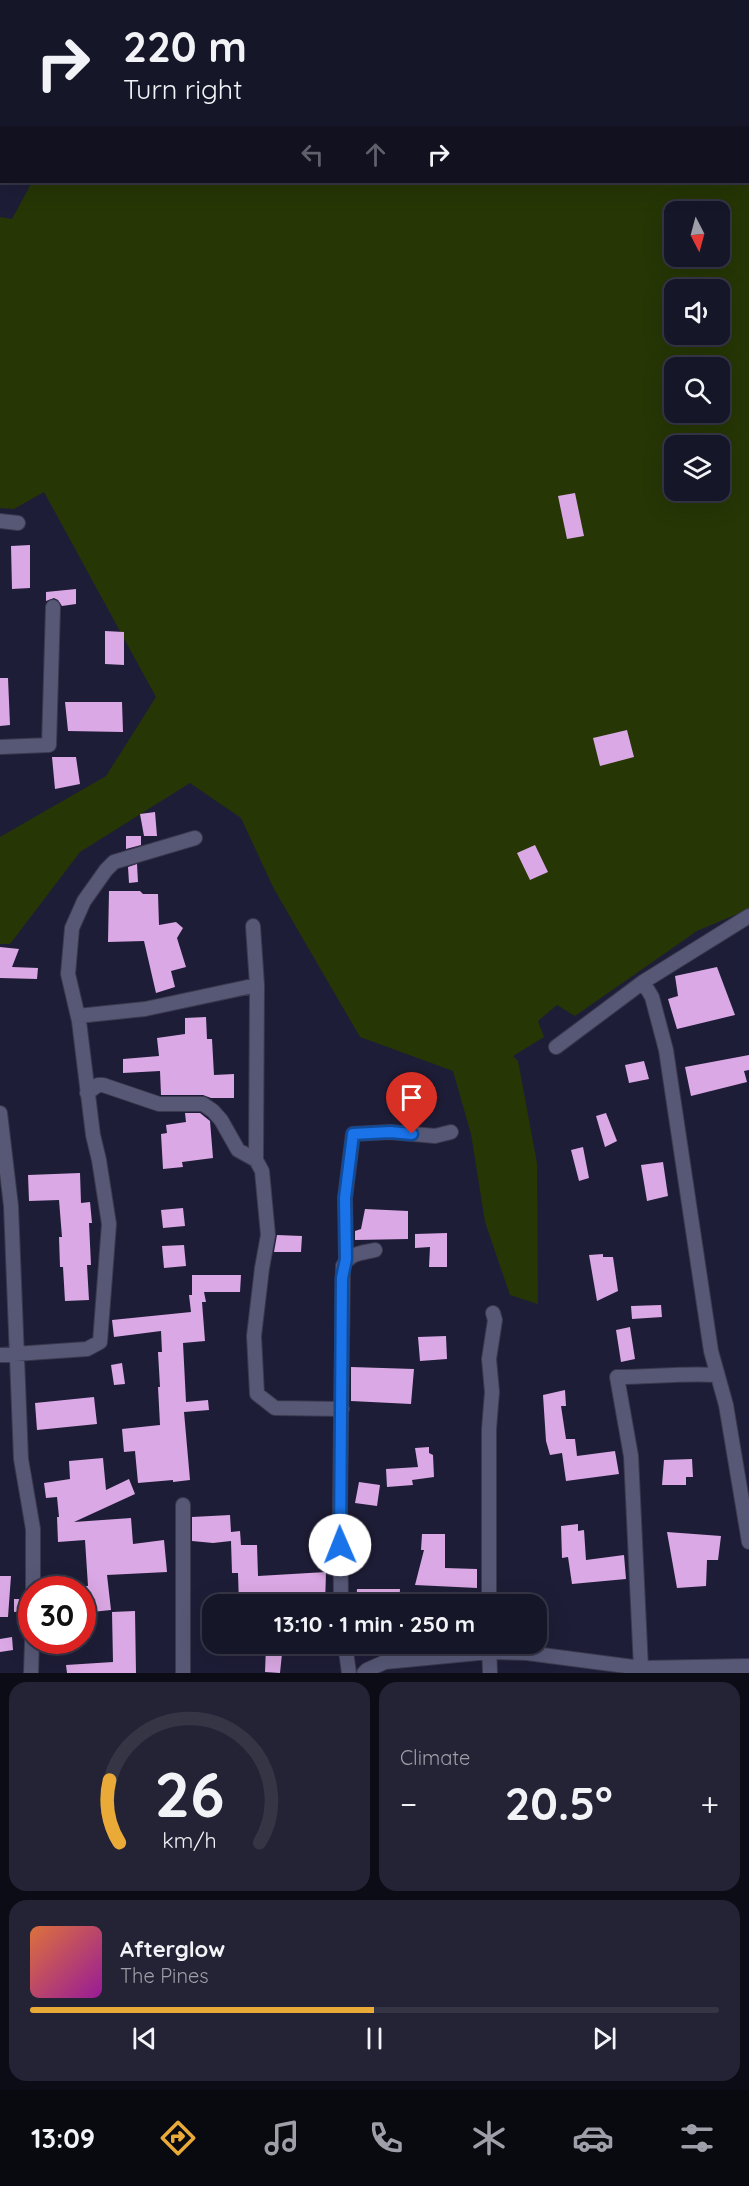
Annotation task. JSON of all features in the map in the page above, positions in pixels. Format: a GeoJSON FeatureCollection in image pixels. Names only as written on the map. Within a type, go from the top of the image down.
{"type":"FeatureCollection","features":[{"type":"Feature","properties":{"kind":"street"},"geometry":{"type":"LineString","coordinates":[[0,521],[18,523]]}},
{"type":"Feature","properties":{"kind":"street"},"geometry":{"type":"LineString","coordinates":[[0,747],[49,745],[53,607]]}},
{"type":"Feature","properties":{"kind":"street"},"geometry":{"type":"LineString","coordinates":[[0,1355],[87,1349],[100,1342],[109,1224],[93,1135],[78,1016],[68,974],[72,928],[84,901],[114,862],[195,838]]}},
{"type":"Feature","properties":{"kind":"street"},"geometry":{"type":"LineString","coordinates":[[556,1047],[643,982],[749,916]]}},
{"type":"Feature","properties":{"kind":"street"},"geometry":{"type":"LineString","coordinates":[[253,926],[257,985],[256,1160],[262,1171],[268,1235],[255,1336],[256,1394],[275,1408],[342,1409]]}},
{"type":"Feature","properties":{"kind":"street"},"geometry":{"type":"LineString","coordinates":[[643,982],[652,997],[666,1050],[711,1351],[726,1405],[749,1542]]}},
{"type":"Feature","properties":{"kind":"street"},"geometry":{"type":"LineString","coordinates":[[78,1016],[145,1009],[257,985]]}},
{"type":"Feature","properties":{"kind":"street"},"geometry":{"type":"LineString","coordinates":[[87,1093],[98,1085],[103,1085],[159,1104],[203,1104],[221,1120],[238,1150],[256,1160]]}},
{"type":"Feature","properties":{"kind":"street"},"geometry":{"type":"LineString","coordinates":[[0,1113],[10,1206],[21,1459],[33,1529],[33,1576]]}},
{"type":"Feature","properties":{"kind":"street"},"geometry":{"type":"LineString","coordinates":[[341,1594],[342,1278],[346,1259],[345,1198],[353,1134],[390,1132],[435,1136],[451,1132]]}},
{"type":"Feature","properties":{"kind":"street"},"geometry":{"type":"LineString","coordinates":[[346,1259],[354,1254],[375,1250]]}},
{"type":"Feature","properties":{"kind":"street"},"geometry":{"type":"LineString","coordinates":[[489,1594],[489,1428],[492,1392],[489,1359],[495,1320],[493,1313]]}},
{"type":"Feature","properties":{"kind":"street"},"geometry":{"type":"LineString","coordinates":[[641,1668],[631,1456],[616,1377],[717,1375]]}},
{"type":"Feature","properties":{"kind":"street"},"geometry":{"type":"LineString","coordinates":[[183,1505],[183,1673]]}},
{"type":"Feature","properties":{"kind":"street"},"geometry":{"type":"LineString","coordinates":[[31,1673],[32,1654]]}},
{"type":"Feature","properties":{"kind":"street"},"geometry":{"type":"LineString","coordinates":[[346,1654],[348,1673]]}},
{"type":"Feature","properties":{"kind":"street"},"geometry":{"type":"LineString","coordinates":[[364,1673],[385,1662],[444,1654]]}},
{"type":"Feature","properties":{"kind":"street"},"geometry":{"type":"LineString","coordinates":[[489,1654],[490,1673]]}},
{"type":"Feature","properties":{"kind":"street"},"geometry":{"type":"LineString","coordinates":[[535,1654],[641,1668],[749,1666]]}},
{"type":"Feature","properties":{"kind":"green space"},"geometry":{"type":"Polygon","coordinates":[[[31,183],[749,183],[749,909],[697,931],[575,1016],[557,1005],[538,1021],[544,1037],[513,1056],[518,1061],[537,1163],[538,1304],[510,1295],[485,1222],[471,1134],[453,1071],[360,1037],[274,889],[241,818],[190,783],[80,852],[10,944],[0,944],[0,837],[106,776],[156,697],[44,492],[14,509],[0,508],[0,217],[12,219],[31,183]]]}},
{"type":"Feature","properties":{"kind":"building"},"geometry":{"type":"Polygon","coordinates":[[[575,493],[584,536],[567,539],[558,496],[575,493]]]}},
{"type":"Feature","properties":{"kind":"building"},"geometry":{"type":"Polygon","coordinates":[[[30,545],[30,588],[12,589],[11,546],[30,545]]]}},
{"type":"Feature","properties":{"kind":"building"},"geometry":{"type":"Polygon","coordinates":[[[76,589],[76,604],[62,606],[54,598],[46,601],[46,592],[76,589]]]}},
{"type":"Feature","properties":{"kind":"building"},"geometry":{"type":"Polygon","coordinates":[[[105,631],[124,632],[124,665],[105,664],[105,631]]]}},
{"type":"Feature","properties":{"kind":"building"},"geometry":{"type":"Polygon","coordinates":[[[0,678],[8,678],[10,725],[0,726],[0,678]]]}},
{"type":"Feature","properties":{"kind":"building"},"geometry":{"type":"Polygon","coordinates":[[[65,702],[122,702],[123,732],[68,731],[65,702]]]}},
{"type":"Feature","properties":{"kind":"building"},"geometry":{"type":"Polygon","coordinates":[[[627,730],[634,757],[600,766],[593,738],[627,730]]]}},
{"type":"Feature","properties":{"kind":"building"},"geometry":{"type":"Polygon","coordinates":[[[52,757],[76,757],[80,784],[55,789],[52,757]]]}},
{"type":"Feature","properties":{"kind":"building"},"geometry":{"type":"Polygon","coordinates":[[[155,812],[157,836],[144,836],[140,814],[155,812]]]}},
{"type":"Feature","properties":{"kind":"building"},"geometry":{"type":"Polygon","coordinates":[[[126,836],[141,836],[141,845],[126,849],[126,836]]]}},
{"type":"Feature","properties":{"kind":"building"},"geometry":{"type":"Polygon","coordinates":[[[535,845],[548,872],[530,880],[517,853],[535,845]]]}},
{"type":"Feature","properties":{"kind":"building"},"geometry":{"type":"Polygon","coordinates":[[[137,864],[138,882],[129,883],[128,867],[137,864]]]}},
{"type":"Feature","properties":{"kind":"building"},"geometry":{"type":"Polygon","coordinates":[[[109,891],[140,891],[143,894],[158,894],[159,925],[176,922],[183,928],[177,938],[186,967],[171,971],[175,987],[156,993],[144,941],[108,942],[109,891]]]}},
{"type":"Feature","properties":{"kind":"building"},"geometry":{"type":"Polygon","coordinates":[[[0,947],[19,949],[12,967],[38,968],[37,979],[0,978],[0,947]]]}},
{"type":"Feature","properties":{"kind":"building"},"geometry":{"type":"Polygon","coordinates":[[[717,967],[735,1015],[677,1029],[668,999],[678,996],[675,976],[717,967]]]}},
{"type":"Feature","properties":{"kind":"building"},"geometry":{"type":"Polygon","coordinates":[[[206,1017],[207,1039],[212,1039],[214,1075],[234,1074],[234,1098],[161,1095],[160,1071],[123,1073],[123,1059],[159,1056],[157,1038],[185,1034],[185,1018],[206,1017]]]}},
{"type":"Feature","properties":{"kind":"building"},"geometry":{"type":"Polygon","coordinates":[[[749,1055],[749,1070],[744,1071],[747,1082],[691,1096],[685,1067],[749,1055]]]}},
{"type":"Feature","properties":{"kind":"building"},"geometry":{"type":"Polygon","coordinates":[[[644,1061],[649,1079],[629,1083],[625,1065],[644,1061]]]}},
{"type":"Feature","properties":{"kind":"building"},"geometry":{"type":"Polygon","coordinates":[[[185,1113],[200,1113],[210,1121],[213,1158],[182,1162],[183,1167],[163,1169],[161,1134],[167,1133],[166,1125],[186,1122],[185,1113]]]}},
{"type":"Feature","properties":{"kind":"building"},"geometry":{"type":"Polygon","coordinates":[[[606,1113],[617,1141],[605,1147],[596,1116],[606,1113]]]}},
{"type":"Feature","properties":{"kind":"building"},"geometry":{"type":"Polygon","coordinates":[[[583,1147],[589,1178],[579,1181],[571,1150],[583,1147]]]}},
{"type":"Feature","properties":{"kind":"building"},"geometry":{"type":"Polygon","coordinates":[[[663,1162],[668,1196],[647,1201],[641,1165],[663,1162]]]}},
{"type":"Feature","properties":{"kind":"building"},"geometry":{"type":"Polygon","coordinates":[[[80,1173],[81,1203],[90,1202],[92,1223],[89,1223],[91,1265],[87,1265],[89,1300],[65,1301],[63,1267],[60,1267],[59,1237],[62,1237],[59,1200],[29,1201],[28,1175],[80,1173]]]}},
{"type":"Feature","properties":{"kind":"building"},"geometry":{"type":"Polygon","coordinates":[[[183,1208],[185,1226],[163,1228],[161,1210],[183,1208]]]}},
{"type":"Feature","properties":{"kind":"building"},"geometry":{"type":"Polygon","coordinates":[[[365,1209],[408,1211],[408,1239],[355,1240],[355,1231],[361,1229],[365,1209]]]}},
{"type":"Feature","properties":{"kind":"building"},"geometry":{"type":"Polygon","coordinates":[[[447,1233],[447,1267],[429,1267],[430,1247],[415,1248],[415,1234],[447,1233]]]}},
{"type":"Feature","properties":{"kind":"building"},"geometry":{"type":"Polygon","coordinates":[[[277,1235],[302,1236],[301,1252],[274,1252],[277,1235]]]}},
{"type":"Feature","properties":{"kind":"building"},"geometry":{"type":"Polygon","coordinates":[[[184,1245],[186,1266],[164,1268],[162,1246],[184,1245]]]}},
{"type":"Feature","properties":{"kind":"building"},"geometry":{"type":"Polygon","coordinates":[[[603,1254],[603,1257],[613,1257],[618,1291],[597,1301],[589,1255],[603,1254]]]}},
{"type":"Feature","properties":{"kind":"building"},"geometry":{"type":"Polygon","coordinates":[[[192,1275],[241,1275],[240,1292],[204,1292],[206,1302],[202,1302],[205,1341],[183,1343],[186,1402],[208,1400],[209,1410],[184,1412],[190,1480],[138,1483],[135,1451],[124,1452],[122,1429],[160,1425],[158,1352],[162,1352],[161,1331],[114,1337],[112,1320],[191,1312],[189,1295],[192,1295],[192,1275]]]}},
{"type":"Feature","properties":{"kind":"building"},"geometry":{"type":"Polygon","coordinates":[[[661,1305],[662,1317],[632,1319],[631,1306],[661,1305]]]}},
{"type":"Feature","properties":{"kind":"building"},"geometry":{"type":"Polygon","coordinates":[[[630,1327],[635,1359],[621,1362],[616,1330],[630,1327]]]}},
{"type":"Feature","properties":{"kind":"building"},"geometry":{"type":"Polygon","coordinates":[[[446,1336],[447,1359],[420,1361],[418,1337],[446,1336]]]}},
{"type":"Feature","properties":{"kind":"building"},"geometry":{"type":"Polygon","coordinates":[[[122,1363],[125,1384],[114,1385],[111,1365],[122,1363]]]}},
{"type":"Feature","properties":{"kind":"building"},"geometry":{"type":"Polygon","coordinates":[[[351,1367],[414,1369],[411,1404],[351,1401],[351,1367]]]}},
{"type":"Feature","properties":{"kind":"building"},"geometry":{"type":"Polygon","coordinates":[[[565,1390],[566,1406],[561,1406],[566,1439],[575,1439],[577,1456],[615,1451],[619,1474],[566,1481],[562,1453],[550,1455],[546,1441],[543,1395],[565,1390]]]}},
{"type":"Feature","properties":{"kind":"building"},"geometry":{"type":"Polygon","coordinates":[[[94,1397],[97,1424],[37,1430],[35,1403],[94,1397]]]}},
{"type":"Feature","properties":{"kind":"building"},"geometry":{"type":"Polygon","coordinates":[[[429,1447],[429,1453],[433,1455],[434,1477],[412,1480],[413,1485],[387,1487],[386,1469],[418,1467],[415,1448],[429,1447]]]}},
{"type":"Feature","properties":{"kind":"building"},"geometry":{"type":"Polygon","coordinates":[[[103,1458],[106,1490],[129,1479],[135,1494],[74,1522],[131,1518],[133,1544],[164,1540],[167,1572],[107,1575],[111,1610],[96,1612],[96,1576],[87,1576],[85,1540],[58,1542],[57,1497],[46,1498],[44,1483],[70,1479],[69,1461],[103,1458]]]}},
{"type":"Feature","properties":{"kind":"building"},"geometry":{"type":"Polygon","coordinates":[[[692,1459],[693,1477],[686,1477],[686,1485],[662,1485],[664,1460],[692,1459]]]}},
{"type":"Feature","properties":{"kind":"building"},"geometry":{"type":"Polygon","coordinates":[[[359,1482],[380,1485],[377,1506],[355,1503],[359,1482]]]}},
{"type":"Feature","properties":{"kind":"building"},"geometry":{"type":"Polygon","coordinates":[[[230,1515],[231,1532],[240,1531],[241,1545],[257,1545],[258,1576],[326,1572],[325,1594],[239,1594],[238,1573],[232,1573],[231,1541],[213,1543],[192,1541],[192,1517],[230,1515]]]}},
{"type":"Feature","properties":{"kind":"building"},"geometry":{"type":"Polygon","coordinates":[[[578,1524],[578,1531],[584,1530],[586,1560],[624,1555],[626,1579],[572,1584],[568,1557],[562,1558],[561,1526],[578,1524]]]}},
{"type":"Feature","properties":{"kind":"building"},"geometry":{"type":"Polygon","coordinates":[[[667,1532],[721,1536],[718,1560],[707,1560],[706,1586],[677,1588],[667,1532]]]}},
{"type":"Feature","properties":{"kind":"building"},"geometry":{"type":"Polygon","coordinates":[[[422,1534],[445,1534],[445,1568],[477,1569],[477,1588],[415,1585],[424,1550],[421,1550],[422,1534]]]}},
{"type":"Feature","properties":{"kind":"building"},"geometry":{"type":"Polygon","coordinates":[[[0,1576],[11,1576],[8,1617],[0,1617],[0,1576]]]}},
{"type":"Feature","properties":{"kind":"building"},"geometry":{"type":"Polygon","coordinates":[[[357,1589],[400,1589],[400,1594],[357,1594],[357,1589]]]}},
{"type":"Feature","properties":{"kind":"building"},"geometry":{"type":"Polygon","coordinates":[[[14,1599],[18,1599],[18,1612],[14,1612],[14,1599]]]}},
{"type":"Feature","properties":{"kind":"building"},"geometry":{"type":"Polygon","coordinates":[[[135,1611],[136,1673],[67,1673],[66,1665],[113,1662],[112,1612],[135,1611]]]}},
{"type":"Feature","properties":{"kind":"building"},"geometry":{"type":"Polygon","coordinates":[[[12,1637],[13,1650],[0,1652],[0,1639],[12,1637]]]}},
{"type":"Feature","properties":{"kind":"building"},"geometry":{"type":"Polygon","coordinates":[[[266,1654],[282,1654],[280,1673],[265,1672],[266,1654]]]}},
{"type":"Feature","properties":{"kind":"route"},"geometry":{"type":"LineString","coordinates":[[340,1545],[342,1278],[346,1259],[345,1198],[353,1134],[390,1132],[412,1134]]}}]}
